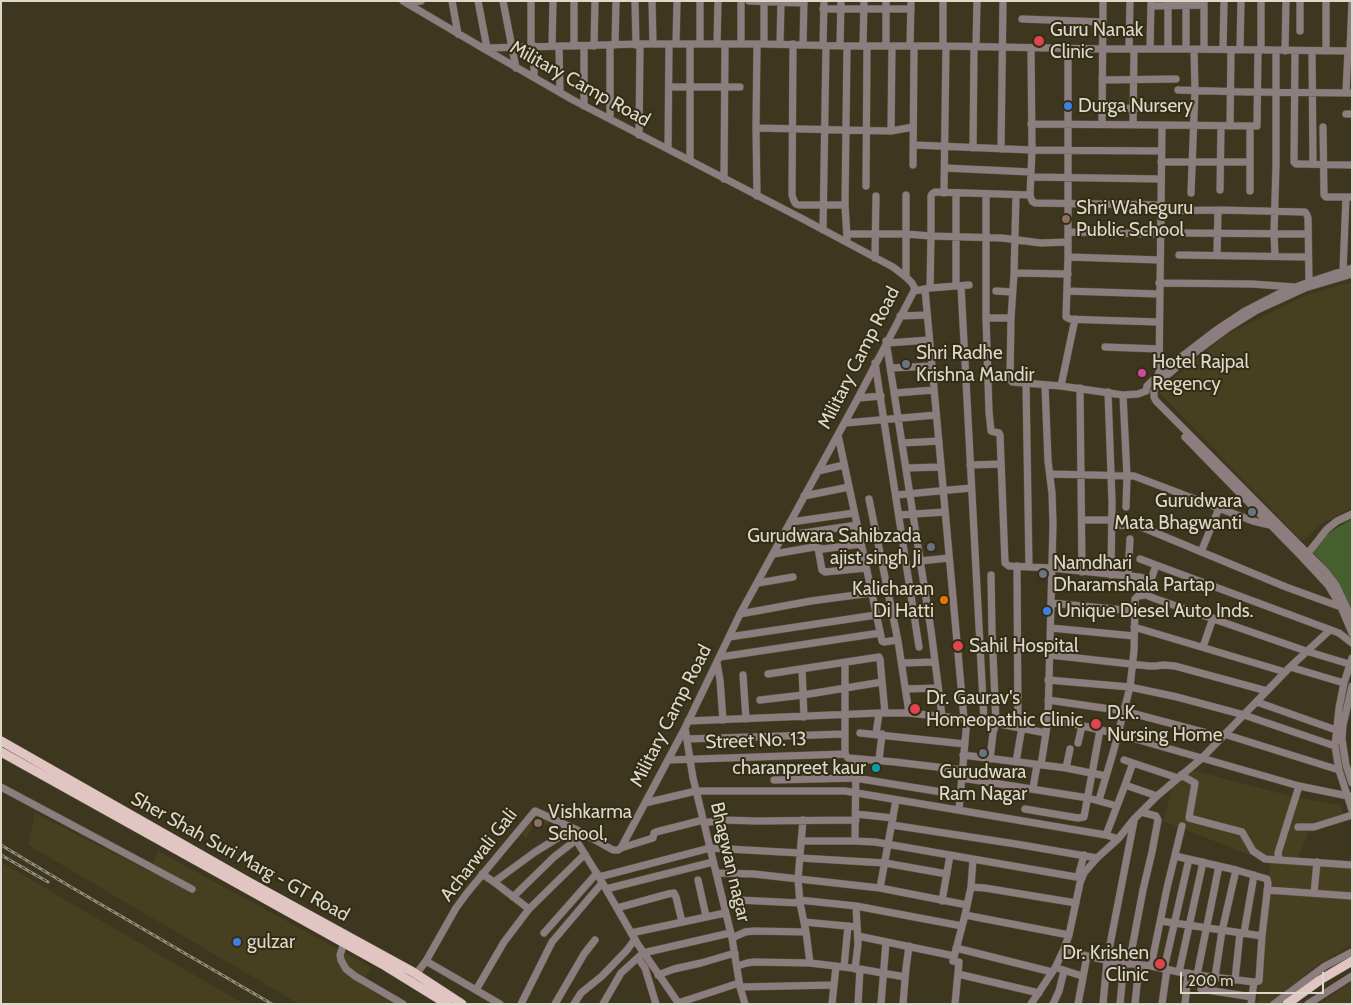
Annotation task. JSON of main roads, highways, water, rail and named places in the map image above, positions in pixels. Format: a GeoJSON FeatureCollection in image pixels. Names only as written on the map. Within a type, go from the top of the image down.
{"type":"FeatureCollection","features":[{"type":"Feature","properties":{"kind":"main road","name":"Sher Shah Suri Marg - GT Road"},"geometry":{"type":"LineString","coordinates":[[1,741],[415,974],[462,1004]]}},
{"type":"Feature","properties":{"kind":"main road","name":"Sher Shah Suri Marg - GT Road"},"geometry":{"type":"LineString","coordinates":[[1,752],[344,943],[415,974],[447,1004]]}},
{"type":"Feature","properties":{"kind":"main road"},"geometry":{"type":"LineString","coordinates":[[1287,1004],[1320,980],[1352,961]]}},
{"type":"Feature","properties":{"kind":"main road"},"geometry":{"type":"LineString","coordinates":[[1296,1004],[1320,986],[1352,968]]}},
{"type":"Feature","properties":{"kind":"railway"},"geometry":{"type":"LineString","coordinates":[[1,845],[272,1004]]}},
{"type":"Feature","properties":{"kind":"railway"},"geometry":{"type":"LineString","coordinates":[[1,855],[48,882]]}},
{"type":"Feature","properties":{"kind":"place","name":"Guru Nanak Clinic"},"geometry":{"type":"Point","coordinates":[1039,41]}},
{"type":"Feature","properties":{"kind":"place","name":"Durga Nursery"},"geometry":{"type":"Point","coordinates":[1068,106]}},
{"type":"Feature","properties":{"kind":"place","name":"Shri Waheguru Public School"},"geometry":{"type":"Point","coordinates":[1066,219]}},
{"type":"Feature","properties":{"kind":"place","name":"Shri Radhe Krishna Mandir"},"geometry":{"type":"Point","coordinates":[906,364]}},
{"type":"Feature","properties":{"kind":"place","name":"Hotel Rajpal Regency"},"geometry":{"type":"Point","coordinates":[1142,373]}},
{"type":"Feature","properties":{"kind":"place","name":"Gurudwara Mata Bhagwanti"},"geometry":{"type":"Point","coordinates":[1252,512]}},
{"type":"Feature","properties":{"kind":"place","name":"Gurudwara Sahibzada ajist singh Ji"},"geometry":{"type":"Point","coordinates":[931,547]}},
{"type":"Feature","properties":{"kind":"place","name":"Namdhari Dharamshala Partap"},"geometry":{"type":"Point","coordinates":[1043,574]}},
{"type":"Feature","properties":{"kind":"place","name":"Kalicharan Di Hatti"},"geometry":{"type":"Point","coordinates":[944,600]}},
{"type":"Feature","properties":{"kind":"place","name":"Unique Diesel Auto Inds."},"geometry":{"type":"Point","coordinates":[1047,611]}},
{"type":"Feature","properties":{"kind":"place","name":"Sahil Hospital"},"geometry":{"type":"Point","coordinates":[958,646]}},
{"type":"Feature","properties":{"kind":"place","name":"Dr. Gaurav's Homeopathic Clinic"},"geometry":{"type":"Point","coordinates":[915,709]}},
{"type":"Feature","properties":{"kind":"place","name":"D.K. Nursing Home"},"geometry":{"type":"Point","coordinates":[1096,724]}},
{"type":"Feature","properties":{"kind":"place","name":"Gurudwara Ram Nagar"},"geometry":{"type":"Point","coordinates":[983,753]}},
{"type":"Feature","properties":{"kind":"place","name":"charanpreet kaur"},"geometry":{"type":"Point","coordinates":[876,768]}},
{"type":"Feature","properties":{"kind":"place","name":"Vishkarma School,"},"geometry":{"type":"Point","coordinates":[538,823]}},
{"type":"Feature","properties":{"kind":"place","name":"gulzar"},"geometry":{"type":"Point","coordinates":[237,942]}},
{"type":"Feature","properties":{"kind":"place","name":"Dr. Krishen Clinic"},"geometry":{"type":"Point","coordinates":[1160,964]}}]}
